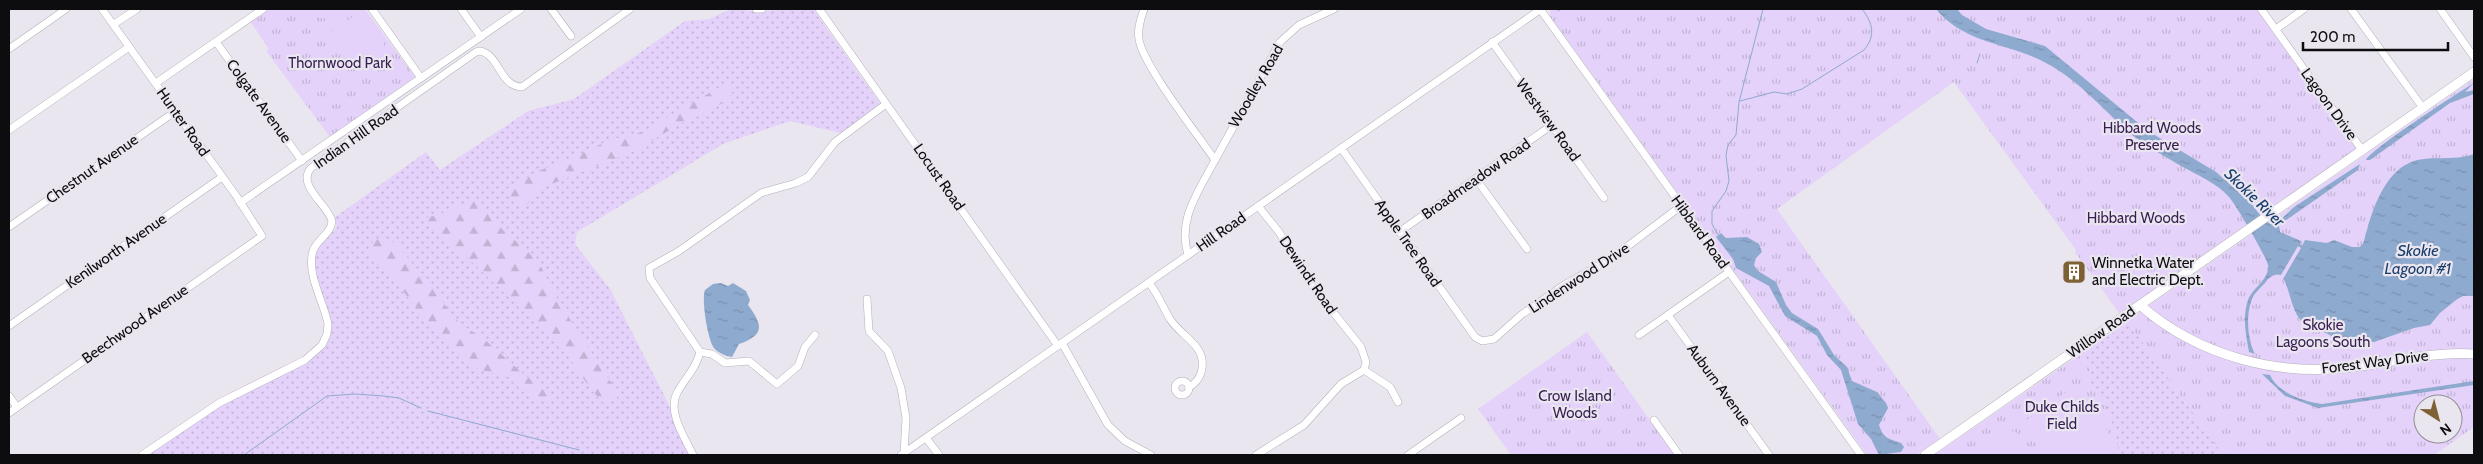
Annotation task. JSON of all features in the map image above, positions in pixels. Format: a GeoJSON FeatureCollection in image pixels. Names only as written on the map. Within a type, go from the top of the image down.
{"type":"FeatureCollection","features":[{"type":"Feature","properties":{"kind":"main road","name":"Willow Road"},"geometry":{"type":"LineString","coordinates":[[1925,455],[2474,72]]}},
{"type":"Feature","properties":{"kind":"main road","name":"Forest Way Drive"},"geometry":{"type":"LineString","coordinates":[[2140,306],[2168,328],[2198,343],[2239,359],[2272,366],[2304,370],[2337,369],[2431,355],[2474,354]]}},
{"type":"Feature","properties":{"kind":"street"},"geometry":{"type":"LineString","coordinates":[[9,49],[66,9]]}},
{"type":"Feature","properties":{"kind":"street","name":"Hunter Road"},"geometry":{"type":"LineString","coordinates":[[102,9],[222,176],[262,236]]}},
{"type":"Feature","properties":{"kind":"street"},"geometry":{"type":"LineString","coordinates":[[114,24],[136,9]]}},
{"type":"Feature","properties":{"kind":"street"},"geometry":{"type":"LineString","coordinates":[[156,83],[263,9]]}},
{"type":"Feature","properties":{"kind":"street"},"geometry":{"type":"LineString","coordinates":[[372,9],[421,78]]}},
{"type":"Feature","properties":{"kind":"street"},"geometry":{"type":"LineString","coordinates":[[462,9],[481,37]]}},
{"type":"Feature","properties":{"kind":"street"},"geometry":{"type":"LineString","coordinates":[[240,203],[521,9]]}},
{"type":"Feature","properties":{"kind":"street"},"geometry":{"type":"LineString","coordinates":[[551,9],[571,36]]}},
{"type":"Feature","properties":{"kind":"street","name":"Indian Hill Road"},"geometry":{"type":"LineString","coordinates":[[142,455],[218,403],[305,360],[322,345],[327,334],[328,324],[313,273],[312,260],[313,250],[330,229],[332,222],[307,182],[307,175],[311,168],[476,52],[480,51],[488,54],[507,82],[516,87],[522,87],[630,9]]}},
{"type":"Feature","properties":{"kind":"street"},"geometry":{"type":"LineString","coordinates":[[756,9],[762,9]]}},
{"type":"Feature","properties":{"kind":"street","name":"Locust Road"},"geometry":{"type":"LineString","coordinates":[[819,9],[1060,345],[1108,424],[1125,441],[1151,455]]}},
{"type":"Feature","properties":{"kind":"street"},"geometry":{"type":"LineString","coordinates":[[1144,9],[1139,29],[1140,46],[1168,93],[1215,160]]}},
{"type":"Feature","properties":{"kind":"street","name":"Woodley Road"},"geometry":{"type":"LineString","coordinates":[[1188,255],[1185,221],[1192,202],[1280,42],[1299,25],[1334,9]]}},
{"type":"Feature","properties":{"kind":"street","name":"Hill Road"},"geometry":{"type":"LineString","coordinates":[[902,454],[1540,9]]}},
{"type":"Feature","properties":{"kind":"street","name":"Hibbard Road"},"geometry":{"type":"LineString","coordinates":[[1540,9],[1861,455]]}},
{"type":"Feature","properties":{"kind":"street","name":"Lagoon Drive"},"geometry":{"type":"LineString","coordinates":[[2262,9],[2362,150]]}},
{"type":"Feature","properties":{"kind":"street"},"geometry":{"type":"LineString","coordinates":[[2276,29],[2304,9]]}},
{"type":"Feature","properties":{"kind":"street"},"geometry":{"type":"LineString","coordinates":[[2351,9],[2423,108]]}},
{"type":"Feature","properties":{"kind":"street"},"geometry":{"type":"LineString","coordinates":[[2440,9],[2474,56]]}},
{"type":"Feature","properties":{"kind":"street","name":"Colgate Avenue"},"geometry":{"type":"LineString","coordinates":[[216,42],[302,161]]}},
{"type":"Feature","properties":{"kind":"street","name":"Westview Road"},"geometry":{"type":"LineString","coordinates":[[1492,42],[1604,198]]}},
{"type":"Feature","properties":{"kind":"street"},"geometry":{"type":"LineString","coordinates":[[9,130],[130,46]]}},
{"type":"Feature","properties":{"kind":"street"},"geometry":{"type":"LineString","coordinates":[[815,334],[805,347],[798,366],[777,384],[749,362],[726,363],[712,354],[700,352],[650,278],[649,268],[693,241],[760,194],[802,181],[813,172],[836,142],[886,104]]}},
{"type":"Feature","properties":{"kind":"street","name":"Chestnut Avenue"},"geometry":{"type":"LineString","coordinates":[[9,227],[176,111]]}},
{"type":"Feature","properties":{"kind":"street","name":"Broadmeadow Road"},"geometry":{"type":"LineString","coordinates":[[1400,232],[1552,126]]}},
{"type":"Feature","properties":{"kind":"street","name":"Apple Tree Road"},"geometry":{"type":"LineString","coordinates":[[1341,148],[1475,337]]}},
{"type":"Feature","properties":{"kind":"street","name":"Kenilworth Avenue"},"geometry":{"type":"LineString","coordinates":[[9,326],[222,176]]}},
{"type":"Feature","properties":{"kind":"street"},"geometry":{"type":"LineString","coordinates":[[1476,179],[1527,249]]}},
{"type":"Feature","properties":{"kind":"street","name":"Dewindt Road"},"geometry":{"type":"LineString","coordinates":[[1258,206],[1282,237],[1310,283],[1361,347],[1366,362],[1364,370]]}},
{"type":"Feature","properties":{"kind":"street","name":"Lindenwood Drive"},"geometry":{"type":"LineString","coordinates":[[1475,337],[1482,341],[1494,339],[1521,315],[1564,286],[1612,258],[1681,206]]}},
{"type":"Feature","properties":{"kind":"street","name":"Beechwood Avenue"},"geometry":{"type":"LineString","coordinates":[[9,413],[262,236]]}},
{"type":"Feature","properties":{"kind":"street"},"geometry":{"type":"LineString","coordinates":[[1638,335],[1729,272]]}},
{"type":"Feature","properties":{"kind":"street"},"geometry":{"type":"LineString","coordinates":[[1149,283],[1160,299],[1171,321],[1193,341],[1200,351],[1202,365],[1200,375],[1195,383],[1189,387]]}},
{"type":"Feature","properties":{"kind":"street"},"geometry":{"type":"LineString","coordinates":[[867,299],[869,331],[888,351],[902,388],[906,418],[902,454]]}},
{"type":"Feature","properties":{"kind":"street","name":"Auburn Avenue"},"geometry":{"type":"LineString","coordinates":[[1668,315],[1770,455]]}},
{"type":"Feature","properties":{"kind":"street"},"geometry":{"type":"LineString","coordinates":[[693,455],[674,406],[677,393],[695,367],[700,352]]}},
{"type":"Feature","properties":{"kind":"street"},"geometry":{"type":"LineString","coordinates":[[1256,455],[1304,425],[1341,384],[1364,370],[1390,388],[1398,402]]}},
{"type":"Feature","properties":{"kind":"street"},"geometry":{"type":"LineString","coordinates":[[9,396],[17,407]]}},
{"type":"Feature","properties":{"kind":"street"},"geometry":{"type":"LineString","coordinates":[[1408,455],[1461,418]]}},
{"type":"Feature","properties":{"kind":"street"},"geometry":{"type":"LineString","coordinates":[[1654,420],[1679,455]]}},
{"type":"Feature","properties":{"kind":"street"},"geometry":{"type":"LineString","coordinates":[[926,438],[939,455]]}},
{"type":"Feature","properties":{"kind":"green space","name":"Thornwood Park"},"geometry":{"type":"Polygon","coordinates":[[[267,9],[365,9],[415,77],[330,137],[266,51],[269,49],[250,21],[267,9]]]}},
{"type":"Feature","properties":{"kind":"green space"},"geometry":{"type":"Polygon","coordinates":[[[301,9],[357,10],[343,17],[329,19],[314,16],[301,9]]]}},
{"type":"Feature","properties":{"kind":"green space"},"geometry":{"type":"Polygon","coordinates":[[[731,9],[754,11],[813,9],[881,105],[845,134],[790,121],[723,144],[577,232],[575,244],[610,289],[671,409],[689,455],[145,455],[213,408],[299,366],[329,334],[314,265],[316,250],[337,227],[334,218],[426,152],[440,170],[528,111],[574,99],[685,21],[709,19],[731,9]]]}},
{"type":"Feature","properties":{"kind":"green space","name":"Hibbard Woods Preserve"},"geometry":{"type":"Polygon","coordinates":[[[1550,9],[2258,9],[2355,145],[2355,149],[2119,313],[2075,252],[2076,250],[1954,82],[1777,209],[1940,439],[1916,455],[1867,455],[1550,16],[1550,9]]]}},
{"type":"Feature","properties":{"kind":"green space"},"geometry":{"type":"Polygon","coordinates":[[[357,14],[362,15],[385,46],[368,54],[351,56],[335,50],[322,38],[357,14]]]}},
{"type":"Feature","properties":{"kind":"green space","name":"Skokie Lagoons South"},"geometry":{"type":"Polygon","coordinates":[[[2474,79],[2474,427],[2463,435],[2463,394],[2413,394],[2413,444],[2450,444],[2434,455],[2223,455],[2127,321],[2474,79]]]}},
{"type":"Feature","properties":{"kind":"green space"},"geometry":{"type":"Polygon","coordinates":[[[723,85],[729,85],[733,90],[731,97],[710,111],[694,116],[632,152],[544,187],[526,205],[518,205],[507,195],[507,189],[536,172],[588,151],[610,139],[631,136],[646,130],[723,85]]]}},
{"type":"Feature","properties":{"kind":"green space"},"geometry":{"type":"Polygon","coordinates":[[[478,199],[501,228],[538,261],[562,307],[618,393],[617,399],[605,404],[591,389],[552,337],[485,274],[424,223],[425,218],[478,199]]]}},
{"type":"Feature","properties":{"kind":"green space"},"geometry":{"type":"Polygon","coordinates":[[[381,238],[395,243],[460,324],[483,338],[527,377],[552,394],[551,400],[533,401],[508,377],[481,370],[464,362],[422,317],[391,274],[373,261],[367,253],[371,243],[381,238]]]}},
{"type":"Feature","properties":{"kind":"green space"},"geometry":{"type":"Polygon","coordinates":[[[2137,315],[2223,455],[2105,455],[2098,397],[2090,386],[2086,365],[2079,355],[2137,315]]]}},
{"type":"Feature","properties":{"kind":"green space","name":"Crow Island Woods"},"geometry":{"type":"Polygon","coordinates":[[[1587,332],[1675,455],[1511,455],[1478,409],[1587,332]]]}},
{"type":"Feature","properties":{"kind":"green space","name":"Duke Childs Field"},"geometry":{"type":"Polygon","coordinates":[[[2079,355],[2086,365],[2090,367],[2088,377],[2090,385],[2105,403],[2115,431],[2118,448],[2105,455],[1934,455],[2079,355]]]}},
{"type":"Feature","properties":{"kind":"green space"},"geometry":{"type":"Polygon","coordinates":[[[2076,385],[2079,385],[2085,391],[2118,450],[2111,455],[2045,455],[2021,424],[2076,385]]]}},
{"type":"Feature","properties":{"kind":"green space"},"geometry":{"type":"Polygon","coordinates":[[[2005,430],[2016,432],[2031,455],[1974,455],[1988,440],[2005,430]]]}},
{"type":"Feature","properties":{"kind":"water","name":"Skokie Lagoon #1"},"geometry":{"type":"Polygon","coordinates":[[[1936,9],[1957,9],[1962,15],[1986,29],[2045,46],[2148,131],[2216,172],[2248,200],[2265,221],[2271,224],[2276,224],[2294,207],[2360,164],[2358,170],[2279,225],[2280,232],[2301,241],[2300,244],[2302,246],[2305,240],[2327,243],[2334,240],[2352,247],[2360,247],[2364,241],[2377,201],[2387,183],[2401,168],[2416,160],[2458,158],[2474,154],[2474,296],[2463,296],[2456,300],[2440,313],[2430,325],[2414,328],[2374,342],[2338,342],[2330,335],[2306,324],[2296,314],[2283,279],[2301,248],[2298,246],[2281,275],[2270,277],[2254,295],[2249,309],[2248,325],[2250,341],[2255,354],[2249,352],[2245,326],[2246,307],[2250,296],[2264,279],[2268,265],[2229,197],[2213,183],[2136,138],[2082,88],[2059,70],[2032,56],[1974,36],[1947,21],[1936,9]]]}},
{"type":"Feature","properties":{"kind":"water"},"geometry":{"type":"Polygon","coordinates":[[[2474,83],[2465,92],[2474,90],[2474,94],[2450,103],[2370,160],[2366,160],[2382,145],[2474,83]]]}},
{"type":"Feature","properties":{"kind":"water"},"geometry":{"type":"Polygon","coordinates":[[[1721,233],[1726,238],[1747,237],[1759,244],[1762,252],[1756,258],[1754,265],[1758,271],[1776,282],[1786,305],[1792,313],[1818,329],[1834,355],[1847,367],[1852,381],[1877,392],[1886,403],[1888,408],[1879,425],[1882,433],[1901,443],[1904,447],[1901,452],[1879,455],[1871,439],[1858,424],[1841,370],[1827,355],[1817,336],[1785,316],[1769,286],[1736,268],[1733,259],[1716,237],[1721,233]]]}},
{"type":"Feature","properties":{"kind":"water"},"geometry":{"type":"Polygon","coordinates":[[[721,283],[728,286],[733,283],[746,291],[750,300],[748,305],[759,324],[757,333],[747,341],[739,344],[732,357],[722,354],[714,348],[706,320],[705,290],[713,284],[721,283]]]}},
{"type":"Feature","properties":{"kind":"water"},"geometry":{"type":"Polygon","coordinates":[[[2262,374],[2270,375],[2279,387],[2292,396],[2322,404],[2474,381],[2474,385],[2318,408],[2285,396],[2262,374]]]}},
{"type":"Feature","properties":{"kind":"waterway"},"geometry":{"type":"LineString","coordinates":[[1718,235],[1712,224],[1712,211],[1726,191],[1729,181],[1726,155],[1728,145],[1736,135],[1739,102],[1763,9]]}},
{"type":"Feature","properties":{"kind":"waterway"},"geometry":{"type":"LineString","coordinates":[[1740,101],[1774,92],[1787,94],[1802,89],[1864,50],[1872,35],[1872,29],[1869,19],[1862,9]]}},
{"type":"Feature","properties":{"kind":"waterway"},"geometry":{"type":"LineString","coordinates":[[1977,63],[1980,54]]}},
{"type":"Feature","properties":{"kind":"waterway"},"geometry":{"type":"LineString","coordinates":[[244,455],[327,396],[355,394],[384,396],[399,398],[421,408]]}},
{"type":"Feature","properties":{"kind":"waterway"},"geometry":{"type":"LineString","coordinates":[[428,411],[579,450]]}},
{"type":"Feature","properties":{"kind":"place","name":"Winnetka Water and Electric Dept."},"geometry":{"type":"Point","coordinates":[2074,272]}},
{"type":"Feature","properties":{"kind":"water label","name":"Skokie River"},"geometry":{"type":"Point","coordinates":[2255,197]}},
{"type":"Feature","properties":{"kind":"park label","name":"Hibbard Woods"},"geometry":{"type":"Point","coordinates":[2136,218]}}]}
